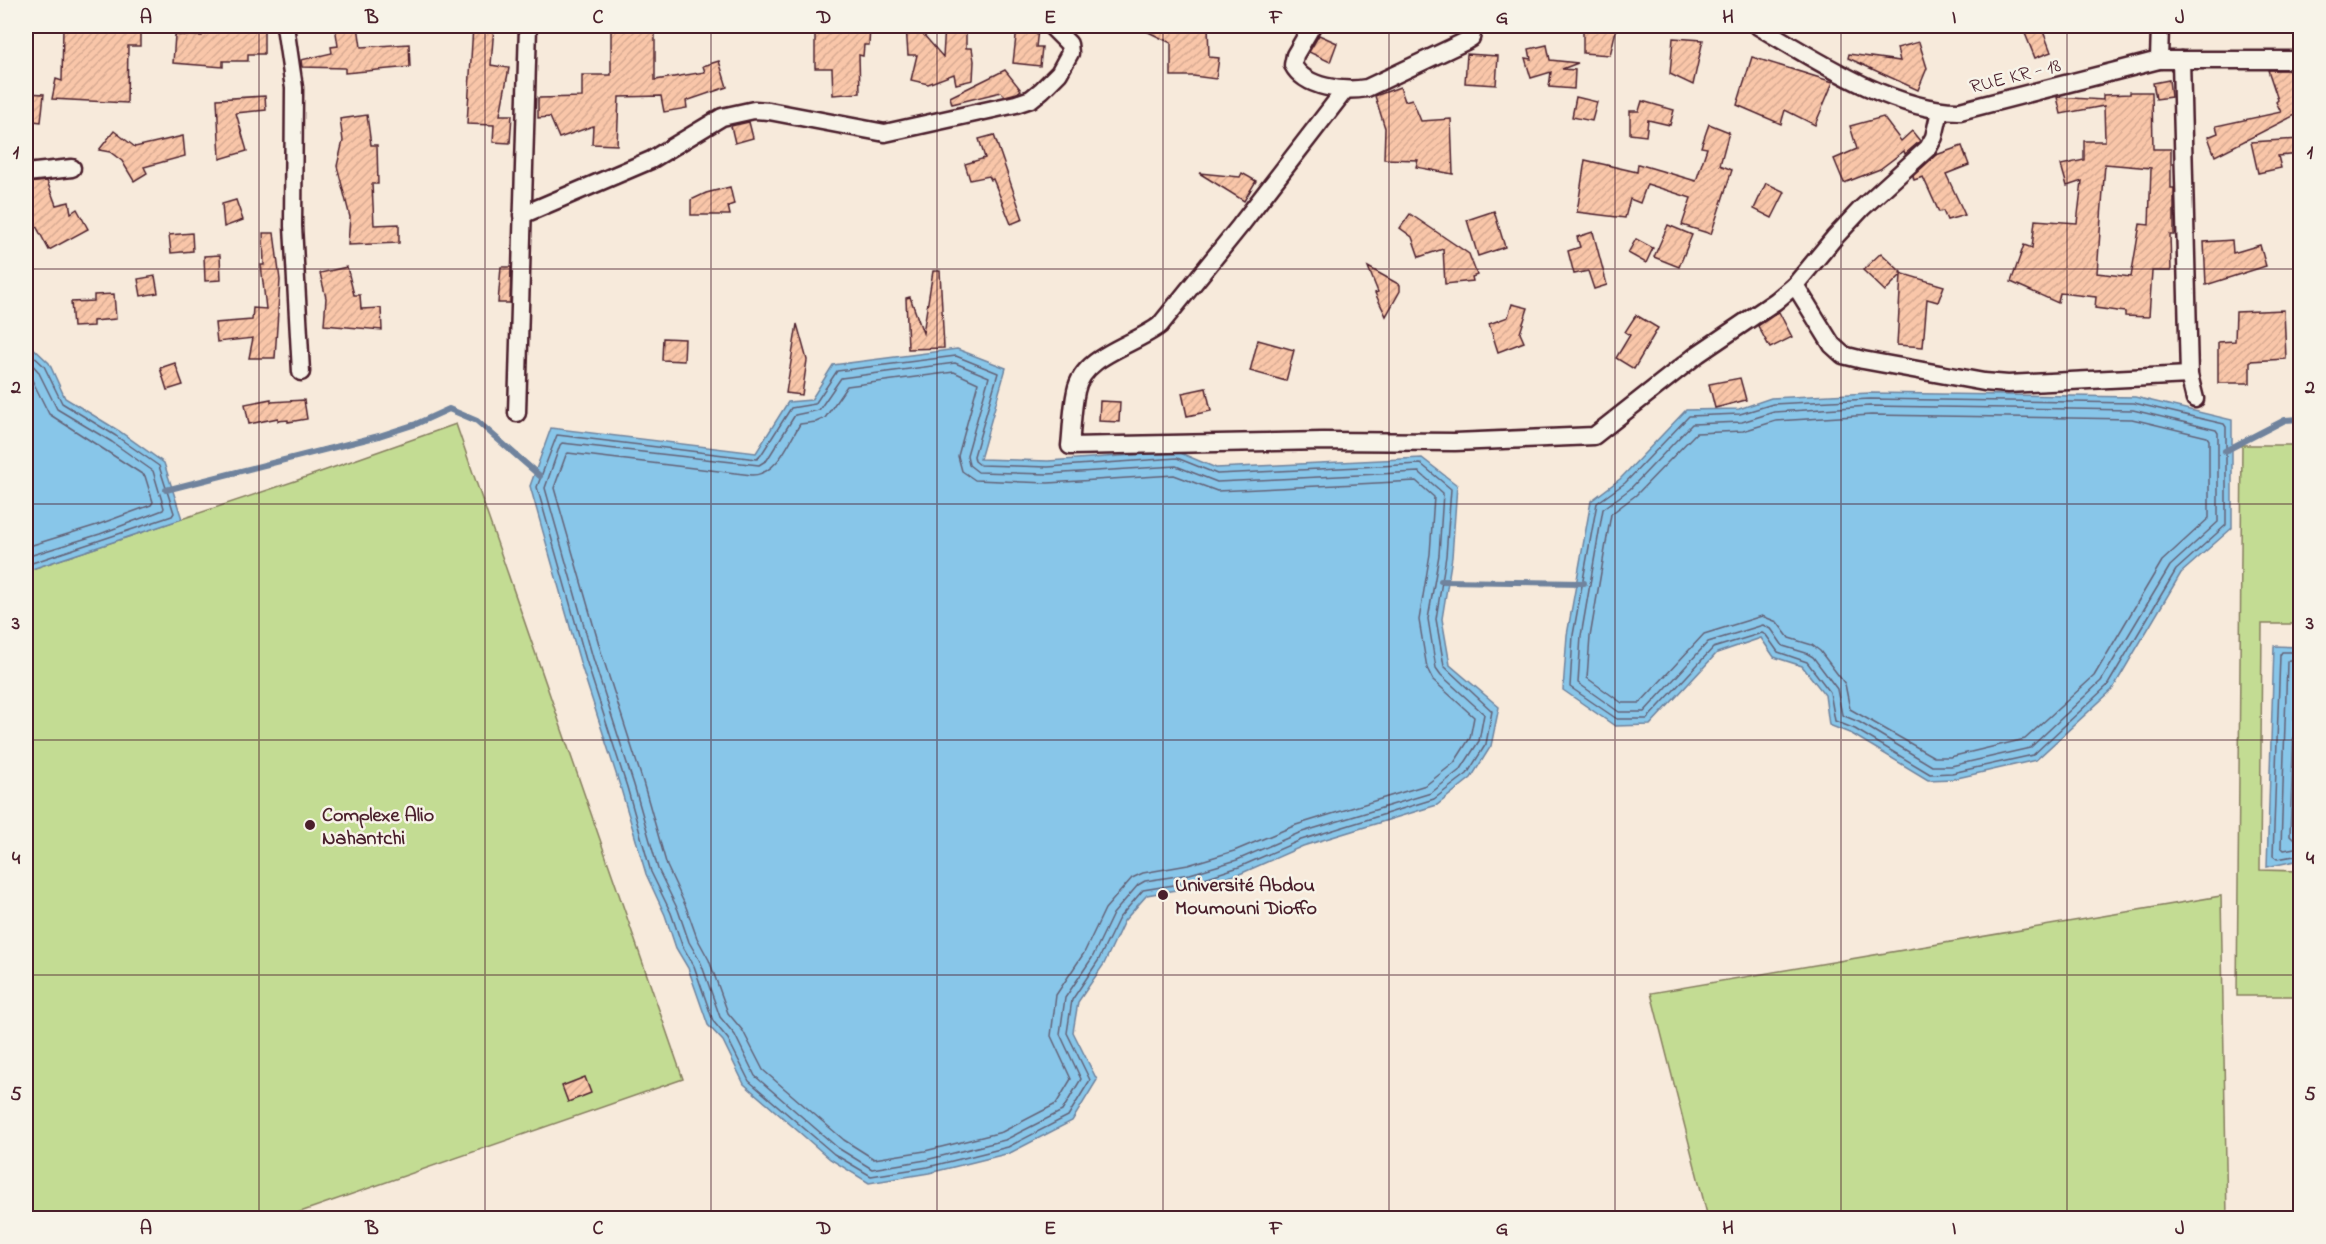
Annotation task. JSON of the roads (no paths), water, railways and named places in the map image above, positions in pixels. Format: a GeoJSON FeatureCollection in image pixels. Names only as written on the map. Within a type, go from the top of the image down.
{"type":"FeatureCollection","features":[{"type":"Feature","properties":{"kind":"street"},"geometry":{"type":"LineString","coordinates":[[285,26],[294,88],[292,226],[301,372]]}},
{"type":"Feature","properties":{"kind":"street"},"geometry":{"type":"LineString","coordinates":[[517,413],[528,26]]}},
{"type":"Feature","properties":{"kind":"street"},"geometry":{"type":"LineString","coordinates":[[522,215],[635,168],[722,117],[734,113],[769,111],[885,133],[971,116],[1031,99],[1059,73],[1070,53],[1069,44],[1051,26]]}},
{"type":"Feature","properties":{"kind":"street"},"geometry":{"type":"LineString","coordinates":[[1312,26],[1295,55],[1293,65],[1297,74],[1306,81],[1345,90],[1367,87],[1466,41],[1471,38],[1474,26]]}},
{"type":"Feature","properties":{"kind":"street","name":"RUE KR - 18"},"geometry":{"type":"LineString","coordinates":[[1758,26],[1850,78],[1914,105],[1940,111],[1960,111],[2159,60],[2301,60]]}},
{"type":"Feature","properties":{"kind":"street"},"geometry":{"type":"LineString","coordinates":[[2159,60],[2160,26]]}},
{"type":"Feature","properties":{"kind":"street"},"geometry":{"type":"LineString","coordinates":[[2181,60],[2188,375],[2195,399]]}},
{"type":"Feature","properties":{"kind":"street"},"geometry":{"type":"LineString","coordinates":[[1345,90],[1160,325],[1146,336],[1089,365],[1081,376],[1076,391],[1070,446],[1323,441],[1455,442],[1594,436],[1698,354],[1776,301],[1795,285],[1862,208],[1928,148],[1934,137],[1940,111]]}},
{"type":"Feature","properties":{"kind":"street"},"geometry":{"type":"LineString","coordinates":[[26,173],[72,168]]}},
{"type":"Feature","properties":{"kind":"street"},"geometry":{"type":"LineString","coordinates":[[1795,285],[1832,345],[1843,355],[1863,360],[1984,382],[2008,384],[2188,375]]}},
{"type":"Feature","properties":{"kind":"water"},"geometry":{"type":"Polygon","coordinates":[[[26,341],[49,363],[65,398],[119,431],[164,463],[182,519],[26,571],[26,341]]]}},
{"type":"Feature","properties":{"kind":"water"},"geometry":{"type":"Polygon","coordinates":[[[957,349],[1006,368],[980,459],[1048,461],[1178,452],[1216,468],[1422,458],[1457,485],[1452,557],[1442,619],[1450,665],[1499,707],[1491,746],[1471,778],[1437,805],[1303,846],[1242,873],[1193,887],[1147,895],[1124,921],[1104,964],[1078,1002],[1073,1032],[1097,1080],[1072,1121],[1010,1153],[929,1173],[869,1183],[830,1159],[744,1084],[723,1041],[708,1025],[688,968],[676,948],[665,915],[646,874],[580,662],[530,486],[551,428],[756,453],[788,402],[811,400],[833,365],[957,349]]]}},
{"type":"Feature","properties":{"kind":"water"},"geometry":{"type":"Polygon","coordinates":[[[1870,393],[2135,397],[2232,420],[2232,528],[2181,573],[2112,690],[2036,760],[1953,779],[1928,780],[1852,734],[1829,725],[1825,695],[1802,666],[1774,657],[1761,638],[1717,653],[1650,725],[1615,726],[1563,690],[1567,635],[1591,501],[1620,479],[1686,410],[1739,409],[1771,398],[1870,393]]]}},
{"type":"Feature","properties":{"kind":"water"},"geometry":{"type":"Polygon","coordinates":[[[2274,646],[2300,647],[2300,860],[2267,867],[2274,646]]]}},
{"type":"Feature","properties":{"kind":"waterway"},"geometry":{"type":"LineString","coordinates":[[166,490],[379,436],[416,424],[449,409],[477,421],[540,476]]}},
{"type":"Feature","properties":{"kind":"waterway"},"geometry":{"type":"LineString","coordinates":[[2225,451],[2285,420],[2300,419]]}},
{"type":"Feature","properties":{"kind":"waterway"},"geometry":{"type":"LineString","coordinates":[[1441,581],[1584,583]]}},
{"type":"Feature","properties":{"kind":"place","name":"Complexe Alio Nahantchi"},"geometry":{"type":"Point","coordinates":[310,825]}},
{"type":"Feature","properties":{"kind":"place","name":"Université Abdou Moumouni Dioffo"},"geometry":{"type":"Point","coordinates":[1163,895]}}]}
